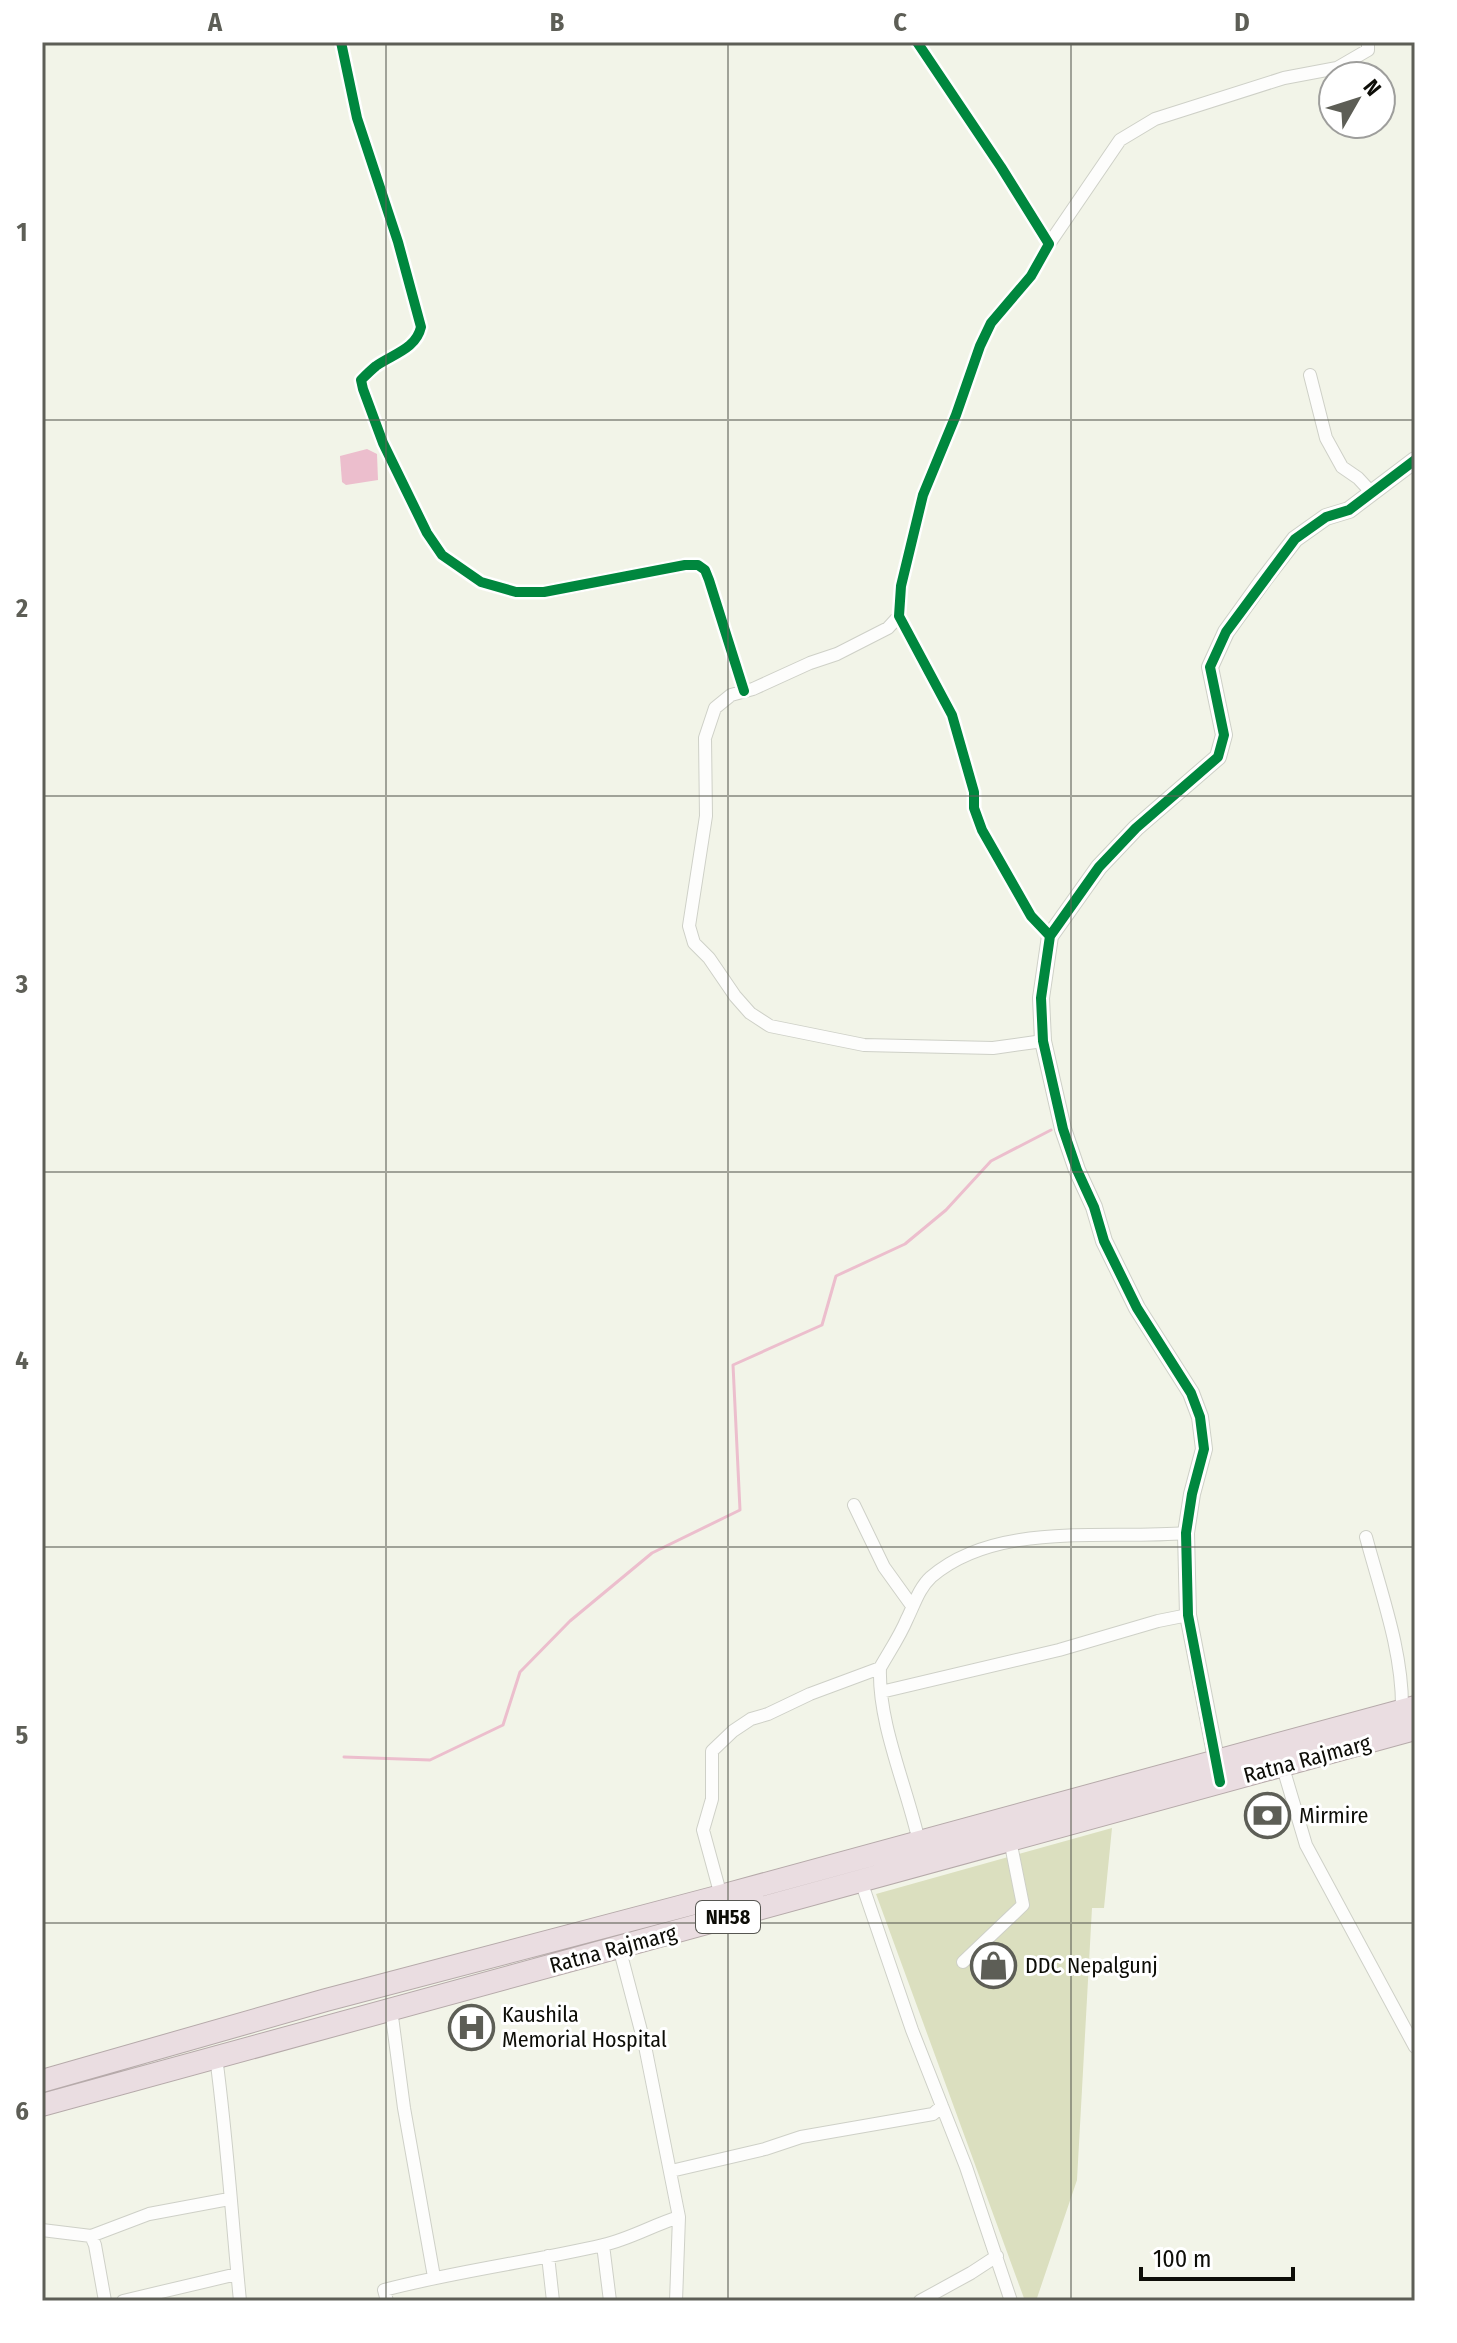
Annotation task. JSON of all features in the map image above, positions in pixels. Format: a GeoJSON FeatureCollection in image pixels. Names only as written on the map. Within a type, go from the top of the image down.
{"type":"FeatureCollection","features":[{"type":"Feature","properties":{"kind":"highway","name":"Ratna Rajmarg"},"geometry":{"type":"LineString","coordinates":[[42,2081],[326,2000],[919,1842],[1280,1756],[1411,1715]]}},
{"type":"Feature","properties":{"kind":"highway","name":"Ratna Rajmarg"},"geometry":{"type":"LineString","coordinates":[[42,2105],[1010,1840],[1218,1771]]}},
{"type":"Feature","properties":{"kind":"street"},"geometry":{"type":"LineString","coordinates":[[341,42],[357,118],[398,242],[421,327],[419,338],[413,344],[375,367],[361,380],[383,443],[427,533],[442,555],[458,568],[481,582],[516,592],[544,592],[618,576],[698,565],[705,570],[709,580],[744,691]]}},
{"type":"Feature","properties":{"kind":"street"},"geometry":{"type":"LineString","coordinates":[[917,42],[1049,244]]}},
{"type":"Feature","properties":{"kind":"street"},"geometry":{"type":"LineString","coordinates":[[1050,936],[1031,916],[982,830],[952,715],[899,616],[904,571],[923,495],[991,323],[1031,276],[1053,235],[1078,204],[1096,171],[1120,140],[1155,119],[1205,102],[1284,78],[1337,68],[1364,54],[1368,50],[1368,42]]}},
{"type":"Feature","properties":{"kind":"street"},"geometry":{"type":"LineString","coordinates":[[1310,375],[1326,438],[1342,467],[1371,492]]}},
{"type":"Feature","properties":{"kind":"street"},"geometry":{"type":"LineString","coordinates":[[1218,1771],[1188,1615],[1186,1533],[1204,1449],[1200,1417],[1191,1393],[1137,1308],[1104,1241],[1063,1129],[1043,1041],[1041,998],[1050,936],[1099,867],[1136,828],[1218,757],[1224,735],[1210,667],[1226,632],[1262,582],[1295,539],[1326,517],[1349,510],[1415,460]]}},
{"type":"Feature","properties":{"kind":"street"},"geometry":{"type":"LineString","coordinates":[[899,616],[888,628],[837,654],[722,699],[715,708],[705,738],[706,816],[689,926],[694,943],[750,1013],[770,1026],[864,1045],[993,1048],[1043,1041]]}},
{"type":"Feature","properties":{"kind":"street"},"geometry":{"type":"LineString","coordinates":[[854,1505],[884,1567],[912,1606]]}},
{"type":"Feature","properties":{"kind":"street"},"geometry":{"type":"LineString","coordinates":[[919,1842],[881,1692],[880,1668],[930,1578],[963,1558],[1003,1544],[1058,1534],[1186,1533]]}},
{"type":"Feature","properties":{"kind":"street"},"geometry":{"type":"LineString","coordinates":[[1366,1537],[1393,1635],[1402,1693],[1411,1715]]}},
{"type":"Feature","properties":{"kind":"street"},"geometry":{"type":"LineString","coordinates":[[881,1692],[1059,1650],[1188,1615]]}},
{"type":"Feature","properties":{"kind":"street"},"geometry":{"type":"LineString","coordinates":[[721,1896],[703,1830],[712,1799],[712,1751],[751,1719],[880,1668]]}},
{"type":"Feature","properties":{"kind":"street"},"geometry":{"type":"LineString","coordinates":[[1280,1756],[1306,1845],[1415,2047]]}},
{"type":"Feature","properties":{"kind":"street"},"geometry":{"type":"LineString","coordinates":[[963,1962],[1023,1905],[1010,1840]]}},
{"type":"Feature","properties":{"kind":"street"},"geometry":{"type":"LineString","coordinates":[[861,1881],[997,2256],[1006,2298]]}},
{"type":"Feature","properties":{"kind":"street"},"geometry":{"type":"LineString","coordinates":[[619,1947],[645,2046],[679,2217],[676,2301]]}},
{"type":"Feature","properties":{"kind":"street"},"geometry":{"type":"LineString","coordinates":[[391,2009],[404,2108],[434,2277]]}},
{"type":"Feature","properties":{"kind":"street"},"geometry":{"type":"LineString","coordinates":[[216,2057],[226,2132],[229,2199],[240,2301]]}},
{"type":"Feature","properties":{"kind":"street"},"geometry":{"type":"LineString","coordinates":[[671,2171],[765,2149],[801,2137],[933,2114],[942,2106]]}},
{"type":"Feature","properties":{"kind":"street"},"geometry":{"type":"LineString","coordinates":[[42,2230],[91,2236],[149,2214],[229,2199]]}},
{"type":"Feature","properties":{"kind":"street"},"geometry":{"type":"LineString","coordinates":[[387,2301],[384,2290],[434,2277],[603,2245],[632,2237],[679,2217]]}},
{"type":"Feature","properties":{"kind":"street"},"geometry":{"type":"LineString","coordinates":[[91,2236],[105,2301]]}},
{"type":"Feature","properties":{"kind":"street"},"geometry":{"type":"LineString","coordinates":[[603,2245],[610,2301]]}},
{"type":"Feature","properties":{"kind":"street"},"geometry":{"type":"LineString","coordinates":[[548,2256],[553,2301]]}},
{"type":"Feature","properties":{"kind":"street"},"geometry":{"type":"LineString","coordinates":[[920,2301],[997,2256]]}},
{"type":"Feature","properties":{"kind":"street"},"geometry":{"type":"LineString","coordinates":[[123,2301],[237,2274]]}},
{"type":"Feature","properties":{"kind":"green space"},"geometry":{"type":"Polygon","coordinates":[[[1112,1828],[1104,1908],[1092,1908],[1077,2180],[1036,2301],[1025,2301],[876,1894],[1112,1828]]]}},
{"type":"Feature","properties":{"kind":"shaded area"},"geometry":{"type":"Polygon","coordinates":[[[367,449],[377,454],[378,480],[346,485],[342,482],[340,456],[367,449]]]}},
{"type":"Feature","properties":{"kind":"waterway"},"geometry":{"type":"LineString","coordinates":[[344,1757],[430,1760],[503,1725],[520,1672],[570,1621],[652,1553],[740,1510],[733,1365],[822,1325],[836,1276],[905,1244],[946,1210],[991,1161],[1051,1130]]}},
{"type":"Feature","properties":{"kind":"cycle path"},"geometry":{"type":"LineString","coordinates":[[341,42],[357,118],[398,242],[421,327],[409,346],[376,366],[361,380],[383,443],[427,533],[442,555],[481,582],[516,592],[544,592],[698,565],[705,570],[709,580],[744,691]]}},
{"type":"Feature","properties":{"kind":"cycle path"},"geometry":{"type":"LineString","coordinates":[[917,42],[1049,244],[1031,276],[991,323],[980,346],[923,495],[901,586],[899,616],[952,715],[982,830],[1031,916],[1050,936]]}},
{"type":"Feature","properties":{"kind":"cycle path"},"geometry":{"type":"LineString","coordinates":[[1220,1782],[1188,1615],[1186,1533],[1204,1449],[1200,1417],[1191,1393],[1137,1308],[1104,1241],[1063,1129],[1043,1041],[1041,998],[1050,936],[1099,867],[1136,828],[1218,757],[1224,735],[1210,667],[1226,632],[1295,539],[1326,517],[1349,510],[1415,460]]}},
{"type":"Feature","properties":{"kind":"place","name":"Mirmire"},"geometry":{"type":"Point","coordinates":[1268,1815]}},
{"type":"Feature","properties":{"kind":"place","name":"DDC Nepalgunj"},"geometry":{"type":"Point","coordinates":[994,1965]}},
{"type":"Feature","properties":{"kind":"place","name":"Kaushila Memorial Hospital"},"geometry":{"type":"Point","coordinates":[471,2027]}}]}
